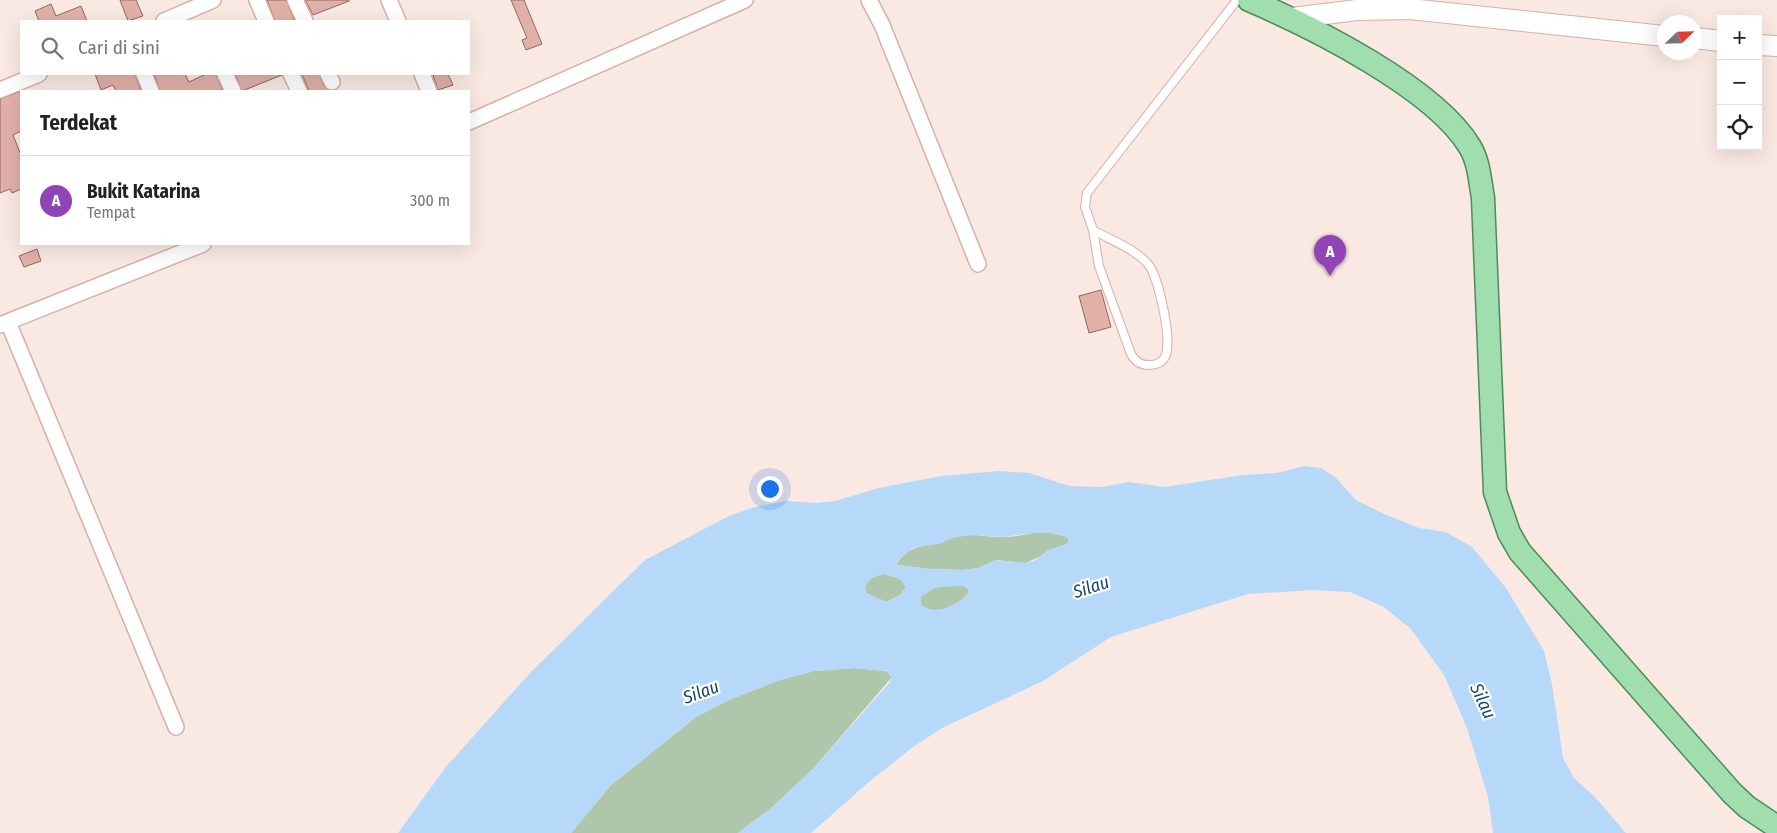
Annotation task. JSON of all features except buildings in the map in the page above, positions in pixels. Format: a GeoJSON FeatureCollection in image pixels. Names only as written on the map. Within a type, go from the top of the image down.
{"type":"FeatureCollection","features":[{"type":"Feature","properties":{"kind":"main road"},"geometry":{"type":"LineString","coordinates":[[1249,0],[1292,18],[1352,51],[1399,80],[1458,130],[1470,148],[1479,169],[1483,198],[1495,492],[1509,533],[1543,580],[1732,793],[1747,807],[1777,827]]}},
{"type":"Feature","properties":{"kind":"street"},"geometry":{"type":"LineString","coordinates":[[169,20],[199,14],[212,0]]}},
{"type":"Feature","properties":{"kind":"street"},"geometry":{"type":"LineString","coordinates":[[257,0],[266,20]]}},
{"type":"Feature","properties":{"kind":"street"},"geometry":{"type":"LineString","coordinates":[[295,0],[305,20]]}},
{"type":"Feature","properties":{"kind":"street"},"geometry":{"type":"LineString","coordinates":[[389,0],[398,20]]}},
{"type":"Feature","properties":{"kind":"street"},"geometry":{"type":"LineString","coordinates":[[470,122],[745,0]]}},
{"type":"Feature","properties":{"kind":"street"},"geometry":{"type":"LineString","coordinates":[[869,0],[882,25],[978,264]]}},
{"type":"Feature","properties":{"kind":"street"},"geometry":{"type":"LineString","coordinates":[[1292,18],[1357,10],[1410,8],[1657,35]]}},
{"type":"Feature","properties":{"kind":"street"},"geometry":{"type":"LineString","coordinates":[[1702,39],[1717,41]]}},
{"type":"Feature","properties":{"kind":"street"},"geometry":{"type":"LineString","coordinates":[[1762,45],[1777,46]]}},
{"type":"Feature","properties":{"kind":"street"},"geometry":{"type":"LineString","coordinates":[[0,90],[37,75]]}},
{"type":"Feature","properties":{"kind":"street"},"geometry":{"type":"LineString","coordinates":[[144,75],[151,90]]}},
{"type":"Feature","properties":{"kind":"street"},"geometry":{"type":"LineString","coordinates":[[225,75],[232,90]]}},
{"type":"Feature","properties":{"kind":"street"},"geometry":{"type":"LineString","coordinates":[[291,75],[299,90]]}},
{"type":"Feature","properties":{"kind":"street"},"geometry":{"type":"LineString","coordinates":[[422,75],[429,90]]}},
{"type":"Feature","properties":{"kind":"street"},"geometry":{"type":"LineString","coordinates":[[176,728],[4,323],[200,245]]}},
{"type":"Feature","properties":{"kind":"lane"},"geometry":{"type":"LineString","coordinates":[[1094,230],[1141,258],[1155,274],[1159,287],[1168,344],[1165,358],[1161,362],[1142,365],[1135,361],[1131,354],[1099,266],[1094,230],[1085,207],[1086,193],[1237,0]]}},
{"type":"Feature","properties":{"kind":"green space"},"geometry":{"type":"Polygon","coordinates":[[[1051,533],[1067,537],[1069,541],[1026,563],[996,560],[979,568],[962,570],[929,569],[897,565],[908,552],[918,547],[953,537],[972,535],[999,537],[1051,533]]]}},
{"type":"Feature","properties":{"kind":"green space"},"geometry":{"type":"Polygon","coordinates":[[[884,574],[900,579],[906,587],[900,595],[886,602],[866,593],[865,589],[869,580],[884,574]]]}},
{"type":"Feature","properties":{"kind":"green space"},"geometry":{"type":"Polygon","coordinates":[[[940,587],[967,587],[969,592],[965,597],[947,608],[933,610],[921,605],[921,597],[930,590],[940,587]]]}},
{"type":"Feature","properties":{"kind":"green space"},"geometry":{"type":"Polygon","coordinates":[[[854,668],[886,671],[892,677],[813,769],[770,809],[738,833],[571,833],[611,785],[696,717],[731,699],[780,680],[814,671],[854,668]]]}},
{"type":"Feature","properties":{"kind":"water","name":"Silau"},"geometry":{"type":"Polygon","coordinates":[[[1304,466],[1321,468],[1335,477],[1356,500],[1419,528],[1446,532],[1472,547],[1506,588],[1544,651],[1552,684],[1563,758],[1574,778],[1595,797],[1626,833],[1493,833],[1488,797],[1467,728],[1444,675],[1411,629],[1384,607],[1350,592],[1313,590],[1248,594],[1111,637],[1043,681],[942,728],[913,747],[869,782],[811,833],[738,833],[770,809],[813,769],[890,682],[892,677],[886,671],[854,668],[814,671],[780,680],[731,699],[696,717],[611,785],[571,833],[398,833],[445,768],[530,673],[645,560],[729,516],[755,507],[787,501],[815,503],[835,501],[879,488],[941,476],[999,471],[1030,473],[1069,486],[1101,487],[1129,482],[1164,487],[1243,475],[1277,473],[1304,466]],[[1051,533],[1003,537],[973,535],[956,537],[939,544],[913,548],[898,560],[897,565],[929,569],[962,570],[979,568],[996,560],[1026,563],[1034,561],[1048,550],[1066,544],[1069,541],[1067,537],[1051,533]],[[884,574],[871,578],[865,589],[866,593],[886,602],[900,595],[906,587],[900,579],[884,574]],[[963,586],[936,587],[921,597],[921,605],[933,610],[940,610],[953,605],[969,592],[967,587],[963,586]]]}},
{"type":"Feature","properties":{"kind":"place","name":"Bukit Katarina"},"geometry":{"type":"Point","coordinates":[1330,276]}}]}
